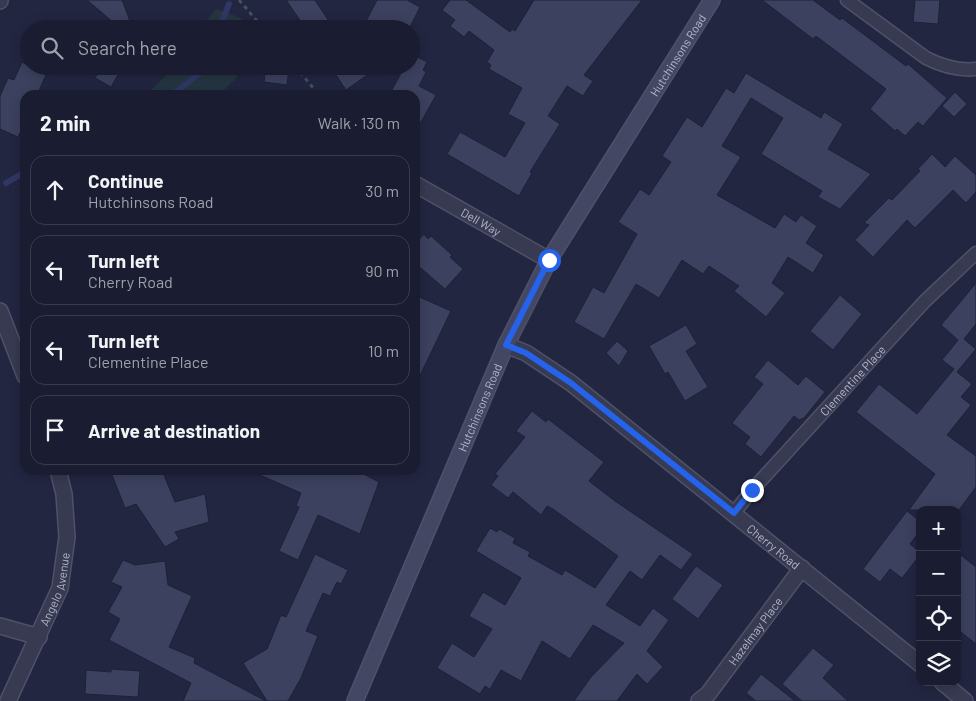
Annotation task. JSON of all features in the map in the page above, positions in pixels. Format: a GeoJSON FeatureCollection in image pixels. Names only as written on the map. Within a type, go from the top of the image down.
{"type":"FeatureCollection","features":[{"type":"Feature","properties":{"kind":"street","name":"Hutchinsons Road"},"geometry":{"type":"LineString","coordinates":[[355,701],[506,345],[549,260],[712,0]]}},
{"type":"Feature","properties":{"kind":"street","name":"Dell Way"},"geometry":{"type":"LineString","coordinates":[[420,187],[549,260]]}},
{"type":"Feature","properties":{"kind":"street"},"geometry":{"type":"LineString","coordinates":[[0,312],[20,363]]}},
{"type":"Feature","properties":{"kind":"street","name":"Cherry Road"},"geometry":{"type":"LineString","coordinates":[[506,345],[526,353],[571,383],[916,661]]}},
{"type":"Feature","properties":{"kind":"street","name":"Angelo Avenue"},"geometry":{"type":"LineString","coordinates":[[8,701],[60,588],[67,537],[64,494],[59,475]]}},
{"type":"Feature","properties":{"kind":"street","name":"Hazelmay Place"},"geometry":{"type":"LineString","coordinates":[[704,699],[802,568]]}},
{"type":"Feature","properties":{"kind":"street"},"geometry":{"type":"LineString","coordinates":[[0,626],[39,637]]}},
{"type":"Feature","properties":{"kind":"street"},"geometry":{"type":"LineString","coordinates":[[947,686],[965,701]]}},
{"type":"Feature","properties":{"kind":"lane"},"geometry":{"type":"LineString","coordinates":[[847,0],[926,58],[939,64],[956,68],[976,69]]}},
{"type":"Feature","properties":{"kind":"lane","name":"Clementine Place"},"geometry":{"type":"LineString","coordinates":[[734,513],[752,490],[926,301],[976,253]]}},
{"type":"Feature","properties":{"kind":"path"},"geometry":{"type":"LineString","coordinates":[[239,0],[256,20]]}},
{"type":"Feature","properties":{"kind":"path"},"geometry":{"type":"LineString","coordinates":[[302,75],[315,90]]}},
{"type":"Feature","properties":{"kind":"shaded area"},"geometry":{"type":"Polygon","coordinates":[[[216,9],[242,20],[207,20],[216,9]]]}},
{"type":"Feature","properties":{"kind":"shaded area"},"geometry":{"type":"Polygon","coordinates":[[[167,75],[238,75],[224,90],[151,90],[167,75]]]}},
{"type":"Feature","properties":{"kind":"building"},"geometry":{"type":"Polygon","coordinates":[[[87,0],[122,0],[130,20],[110,20],[87,0]]]}},
{"type":"Feature","properties":{"kind":"building"},"geometry":{"type":"Polygon","coordinates":[[[286,0],[315,0],[328,20],[300,20],[286,0]]]}},
{"type":"Feature","properties":{"kind":"building"},"geometry":{"type":"Polygon","coordinates":[[[377,0],[407,0],[420,7],[414,20],[367,20],[377,0]]]}},
{"type":"Feature","properties":{"kind":"building"},"geometry":{"type":"Polygon","coordinates":[[[450,0],[466,0],[510,32],[512,29],[515,31],[534,0],[642,0],[584,75],[593,81],[583,96],[567,86],[548,116],[560,124],[530,172],[532,173],[519,196],[447,154],[460,132],[505,157],[525,123],[508,114],[522,88],[489,69],[491,65],[487,62],[494,50],[469,31],[464,37],[450,26],[455,20],[442,10],[450,0]]]}},
{"type":"Feature","properties":{"kind":"building"},"geometry":{"type":"Polygon","coordinates":[[[762,0],[813,0],[840,20],[842,18],[906,66],[908,64],[947,98],[923,126],[918,122],[905,136],[897,129],[895,131],[870,109],[886,89],[816,36],[813,39],[762,0]]]}},
{"type":"Feature","properties":{"kind":"building"},"geometry":{"type":"Polygon","coordinates":[[[915,0],[940,0],[938,24],[913,22],[915,0]]]}},
{"type":"Feature","properties":{"kind":"building"},"geometry":{"type":"Polygon","coordinates":[[[420,58],[427,62],[423,70],[426,72],[419,86],[436,95],[420,124],[420,90],[392,90],[400,75],[420,75],[420,58]]]}},
{"type":"Feature","properties":{"kind":"building"},"geometry":{"type":"Polygon","coordinates":[[[20,66],[20,75],[46,75],[39,90],[20,90],[20,133],[18,137],[0,129],[0,96],[8,78],[14,80],[20,66]]]}},
{"type":"Feature","properties":{"kind":"building"},"geometry":{"type":"Polygon","coordinates":[[[746,73],[821,118],[824,112],[843,124],[828,149],[871,174],[840,209],[818,197],[822,191],[761,154],[783,118],[751,98],[722,146],[741,157],[717,195],[775,228],[784,214],[796,222],[801,215],[817,226],[806,243],[824,255],[813,273],[788,257],[772,283],[785,293],[766,317],[734,291],[739,286],[709,266],[703,274],[682,260],[659,298],[636,284],[604,339],[574,322],[593,287],[604,293],[637,234],[618,222],[640,189],[649,195],[671,162],[662,156],[687,117],[702,127],[726,88],[734,93],[746,73]]]}},
{"type":"Feature","properties":{"kind":"building"},"geometry":{"type":"Polygon","coordinates":[[[97,75],[118,75],[111,87],[95,78],[97,75]]]}},
{"type":"Feature","properties":{"kind":"building"},"geometry":{"type":"Polygon","coordinates":[[[265,75],[288,75],[287,85],[264,82],[265,75]]]}},
{"type":"Feature","properties":{"kind":"building"},"geometry":{"type":"Polygon","coordinates":[[[336,75],[367,75],[346,90],[336,75]]]}},
{"type":"Feature","properties":{"kind":"building"},"geometry":{"type":"Polygon","coordinates":[[[955,92],[967,104],[954,117],[942,106],[955,92]]]}},
{"type":"Feature","properties":{"kind":"building"},"geometry":{"type":"Polygon","coordinates":[[[932,154],[945,167],[955,156],[976,175],[976,192],[966,203],[953,190],[915,228],[907,220],[873,257],[855,240],[869,225],[864,223],[889,198],[892,200],[920,171],[918,169],[932,154]]]}},
{"type":"Feature","properties":{"kind":"building"},"geometry":{"type":"Polygon","coordinates":[[[424,234],[428,239],[431,236],[452,255],[450,257],[463,269],[445,289],[420,267],[420,238],[424,234]]]}},
{"type":"Feature","properties":{"kind":"building"},"geometry":{"type":"Polygon","coordinates":[[[976,283],[976,324],[964,339],[976,349],[957,372],[972,384],[961,397],[971,405],[947,435],[976,456],[976,487],[961,507],[916,506],[916,510],[909,510],[935,474],[856,412],[879,384],[917,414],[954,369],[942,360],[958,340],[941,325],[976,283]]]}},
{"type":"Feature","properties":{"kind":"building"},"geometry":{"type":"Polygon","coordinates":[[[840,295],[862,314],[833,350],[810,331],[840,295]]]}},
{"type":"Feature","properties":{"kind":"building"},"geometry":{"type":"Polygon","coordinates":[[[420,297],[451,311],[420,376],[420,297]]]}},
{"type":"Feature","properties":{"kind":"building"},"geometry":{"type":"Polygon","coordinates":[[[686,325],[697,344],[686,351],[708,387],[685,401],[668,372],[665,374],[649,346],[686,325]]]}},
{"type":"Feature","properties":{"kind":"building"},"geometry":{"type":"Polygon","coordinates":[[[617,341],[628,351],[619,366],[606,353],[617,341]]]}},
{"type":"Feature","properties":{"kind":"building"},"geometry":{"type":"Polygon","coordinates":[[[768,360],[798,385],[806,376],[825,392],[804,418],[799,420],[794,416],[761,457],[745,444],[750,437],[732,423],[763,384],[754,377],[768,360]]]}},
{"type":"Feature","properties":{"kind":"building"},"geometry":{"type":"Polygon","coordinates":[[[532,411],[546,422],[548,419],[604,462],[589,481],[693,554],[681,570],[660,555],[642,580],[630,571],[606,605],[640,626],[653,608],[669,620],[647,651],[663,667],[647,684],[637,674],[617,701],[574,701],[591,677],[624,643],[593,625],[570,659],[542,641],[521,681],[501,670],[490,689],[485,686],[480,694],[437,668],[452,643],[474,657],[492,629],[469,616],[483,592],[505,605],[521,578],[476,551],[490,528],[497,532],[499,529],[515,538],[513,543],[530,552],[528,556],[562,575],[565,570],[595,588],[618,556],[553,509],[547,506],[541,515],[513,492],[508,498],[491,485],[498,476],[495,474],[525,437],[516,431],[532,411]]]}},
{"type":"Feature","properties":{"kind":"building"},"geometry":{"type":"Polygon","coordinates":[[[112,475],[164,475],[175,502],[205,494],[209,522],[175,532],[179,539],[165,547],[136,504],[125,508],[112,475]]]}},
{"type":"Feature","properties":{"kind":"building"},"geometry":{"type":"Polygon","coordinates":[[[260,475],[366,475],[379,482],[360,534],[318,515],[298,560],[279,551],[299,507],[296,506],[301,493],[260,475]]]}},
{"type":"Feature","properties":{"kind":"building"},"geometry":{"type":"Polygon","coordinates":[[[907,511],[916,518],[916,536],[910,544],[916,549],[916,560],[902,578],[890,569],[880,582],[863,569],[907,511]]]}},
{"type":"Feature","properties":{"kind":"building"},"geometry":{"type":"Polygon","coordinates":[[[315,554],[348,570],[341,584],[337,582],[330,596],[323,593],[306,631],[318,636],[301,678],[288,701],[267,701],[243,663],[267,649],[281,615],[286,617],[315,554]]]}},
{"type":"Feature","properties":{"kind":"building"},"geometry":{"type":"Polygon","coordinates":[[[961,555],[976,567],[976,644],[961,632],[961,555]]]}},
{"type":"Feature","properties":{"kind":"building"},"geometry":{"type":"Polygon","coordinates":[[[123,560],[135,565],[165,561],[168,585],[192,596],[169,647],[195,658],[194,663],[266,701],[183,701],[191,683],[109,640],[120,619],[108,612],[122,587],[111,582],[123,560]]]}},
{"type":"Feature","properties":{"kind":"building"},"geometry":{"type":"Polygon","coordinates":[[[696,566],[723,585],[698,619],[672,599],[696,566]]]}},
{"type":"Feature","properties":{"kind":"building"},"geometry":{"type":"Polygon","coordinates":[[[813,648],[834,665],[823,678],[848,701],[802,701],[782,684],[813,648]]]}},
{"type":"Feature","properties":{"kind":"building"},"geometry":{"type":"Polygon","coordinates":[[[111,669],[140,671],[138,697],[85,694],[86,670],[111,672],[111,669]]]}},
{"type":"Feature","properties":{"kind":"building"},"geometry":{"type":"Polygon","coordinates":[[[761,674],[795,701],[756,701],[746,693],[761,674]]]}},
{"type":"Feature","properties":{"kind":"waterway"},"geometry":{"type":"LineString","coordinates":[[223,20],[229,4]]}},
{"type":"Feature","properties":{"kind":"waterway"},"geometry":{"type":"LineString","coordinates":[[178,90],[198,75]]}},
{"type":"Feature","properties":{"kind":"waterway"},"geometry":{"type":"LineString","coordinates":[[6,183],[20,175]]}},
{"type":"Feature","properties":{"kind":"route"},"geometry":{"type":"LineString","coordinates":[[549,260],[506,345],[526,353],[571,383],[734,513],[752,490]]}}]}
